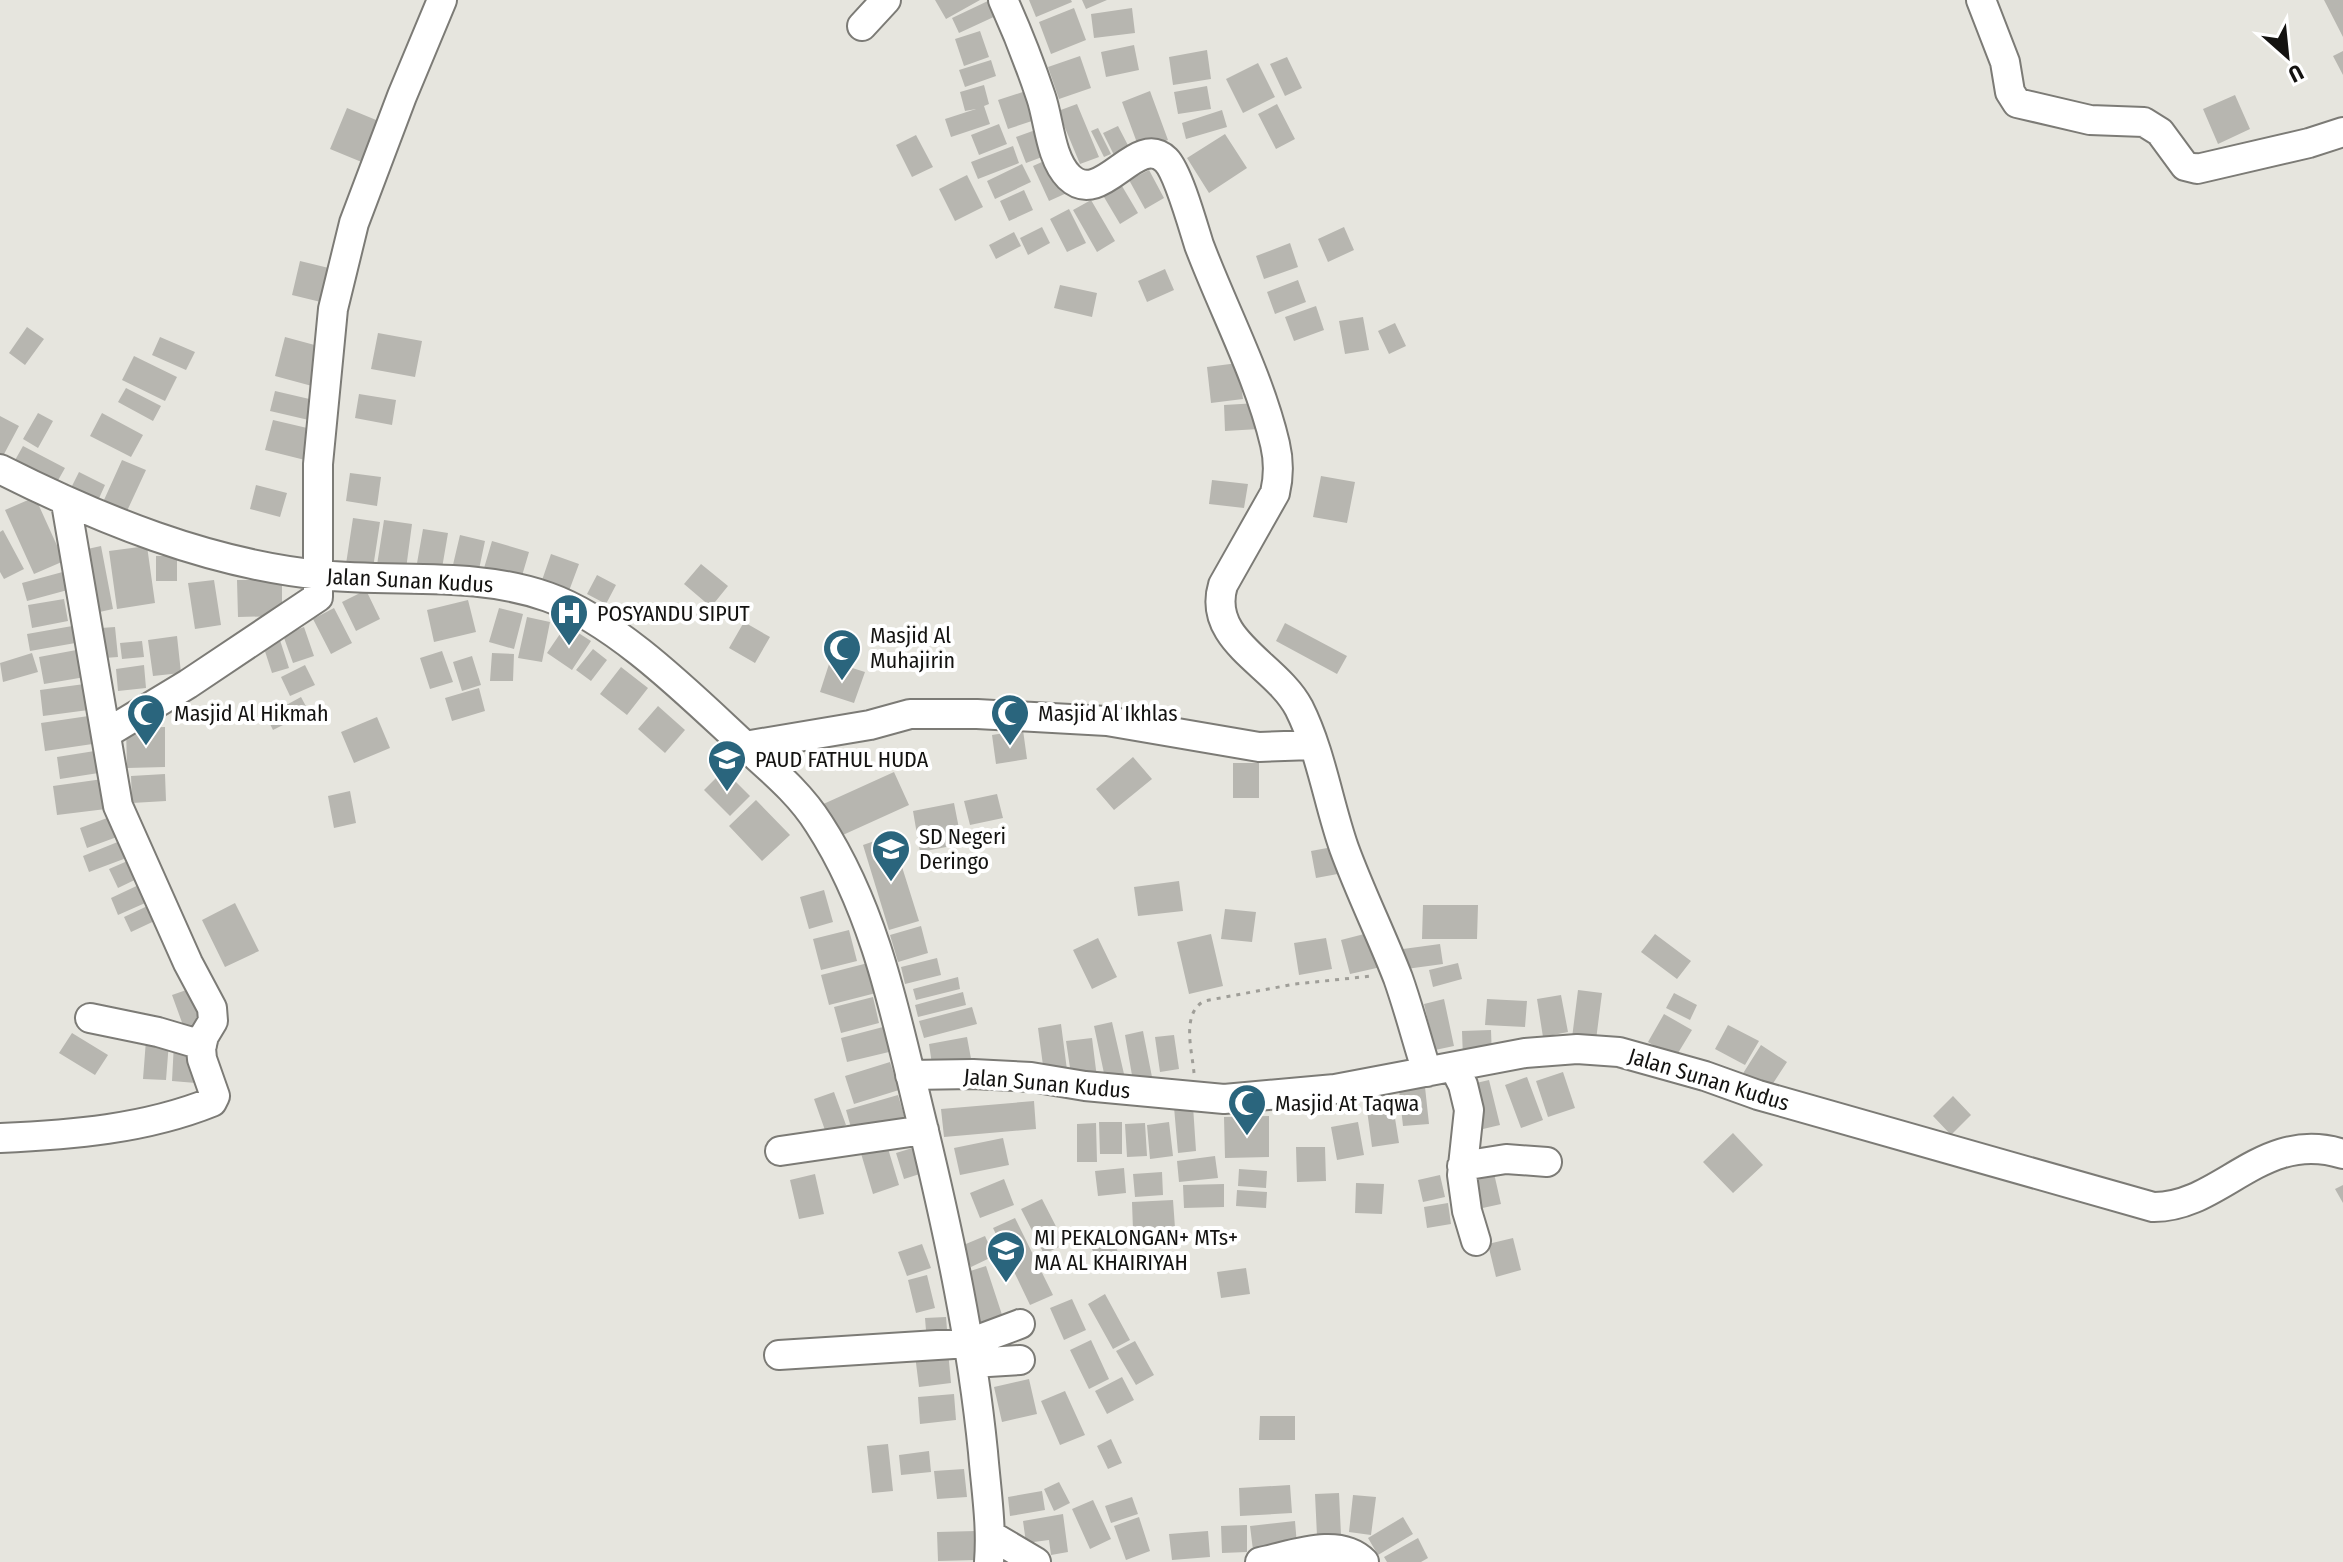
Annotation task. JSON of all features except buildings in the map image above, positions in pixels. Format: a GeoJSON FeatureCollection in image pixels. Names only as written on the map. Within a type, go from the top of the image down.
{"type":"FeatureCollection","features":[{"type":"Feature","properties":{"kind":"street"},"geometry":{"type":"LineString","coordinates":[[107,733],[318,597],[318,464],[336,296],[354,223],[442,0]]}},
{"type":"Feature","properties":{"kind":"street"},"geometry":{"type":"LineString","coordinates":[[862,26],[886,0]]}},
{"type":"Feature","properties":{"kind":"street"},"geometry":{"type":"LineString","coordinates":[[1003,0],[1041,97],[1057,157],[1070,178],[1080,184],[1092,185],[1105,180],[1133,159],[1152,154],[1163,158],[1173,170],[1258,389],[1278,460],[1275,493],[1223,585],[1219,597],[1220,612],[1232,636],[1290,694],[1299,708],[1343,844],[1396,974],[1441,1070],[1463,1085],[1469,1110],[1462,1166],[1467,1211],[1476,1241]]}},
{"type":"Feature","properties":{"kind":"street"},"geometry":{"type":"LineString","coordinates":[[1981,0],[2005,62],[2010,92],[2017,103],[2080,119],[2144,122],[2155,128],[2190,168],[2225,163],[2343,132]]}},
{"type":"Feature","properties":{"kind":"street","name":"Jalan Sunan Kudus"},"geometry":{"type":"LineString","coordinates":[[0,469],[66,503],[229,558],[318,575],[488,582],[551,598],[607,629],[679,684],[795,791],[830,842],[875,940],[910,1075],[955,1261],[970,1353],[990,1549]]}},
{"type":"Feature","properties":{"kind":"street"},"geometry":{"type":"LineString","coordinates":[[0,1138],[88,1133],[192,1110],[212,1102],[214,1089],[202,1059],[202,1045],[214,1015],[118,806],[66,503]]}},
{"type":"Feature","properties":{"kind":"street"},"geometry":{"type":"LineString","coordinates":[[745,746],[870,725],[910,714],[1107,721],[1259,747],[1313,745]]}},
{"type":"Feature","properties":{"kind":"street"},"geometry":{"type":"LineString","coordinates":[[90,1018],[202,1045]]}},
{"type":"Feature","properties":{"kind":"street","name":"Jalan Sunan Kudus"},"geometry":{"type":"LineString","coordinates":[[910,1075],[1031,1077],[1085,1086],[1224,1099],[1273,1097],[1335,1089],[1553,1049],[1619,1052],[1705,1076],[1758,1095],[2153,1207],[2169,1206],[2195,1196],[2287,1151],[2311,1149],[2343,1154]]}},
{"type":"Feature","properties":{"kind":"street"},"geometry":{"type":"LineString","coordinates":[[780,1151],[924,1130]]}},
{"type":"Feature","properties":{"kind":"street"},"geometry":{"type":"LineString","coordinates":[[1462,1166],[1506,1159],[1547,1162]]}},
{"type":"Feature","properties":{"kind":"street"},"geometry":{"type":"LineString","coordinates":[[970,1353],[993,1336],[1020,1324]]}},
{"type":"Feature","properties":{"kind":"street"},"geometry":{"type":"LineString","coordinates":[[779,1355],[970,1353],[1020,1360]]}},
{"type":"Feature","properties":{"kind":"street"},"geometry":{"type":"LineString","coordinates":[[990,1549],[1036,1562]]}},
{"type":"Feature","properties":{"kind":"street"},"geometry":{"type":"LineString","coordinates":[[1260,1562],[1333,1549],[1350,1551],[1364,1562]]}},
{"type":"Feature","properties":{"kind":"path"},"geometry":{"type":"LineString","coordinates":[[1196,1097],[1190,1018],[1198,1004],[1210,999],[1295,984],[1396,974]]}},
{"type":"Feature","properties":{"kind":"place","name":"POSYANDU SIPUT"},"geometry":{"type":"Point","coordinates":[569,647]}},
{"type":"Feature","properties":{"kind":"place","name":"Masjid Al Muhajirin"},"geometry":{"type":"Point","coordinates":[842,682]}},
{"type":"Feature","properties":{"kind":"place","name":"Masjid Al Hikmah"},"geometry":{"type":"Point","coordinates":[146,747]}},
{"type":"Feature","properties":{"kind":"place","name":"Masjid Al Ikhlas"},"geometry":{"type":"Point","coordinates":[1010,747]}},
{"type":"Feature","properties":{"kind":"place","name":"PAUD FATHUL HUDA"},"geometry":{"type":"Point","coordinates":[727,793]}},
{"type":"Feature","properties":{"kind":"place","name":"SD Negeri Deringo"},"geometry":{"type":"Point","coordinates":[891,883]}},
{"type":"Feature","properties":{"kind":"place","name":"Masjid At Taqwa"},"geometry":{"type":"Point","coordinates":[1247,1137]}},
{"type":"Feature","properties":{"kind":"place","name":"MI PEKALONGAN+ MTs+ MA AL KHAIRIYAH"},"geometry":{"type":"Point","coordinates":[1006,1284]}}]}
